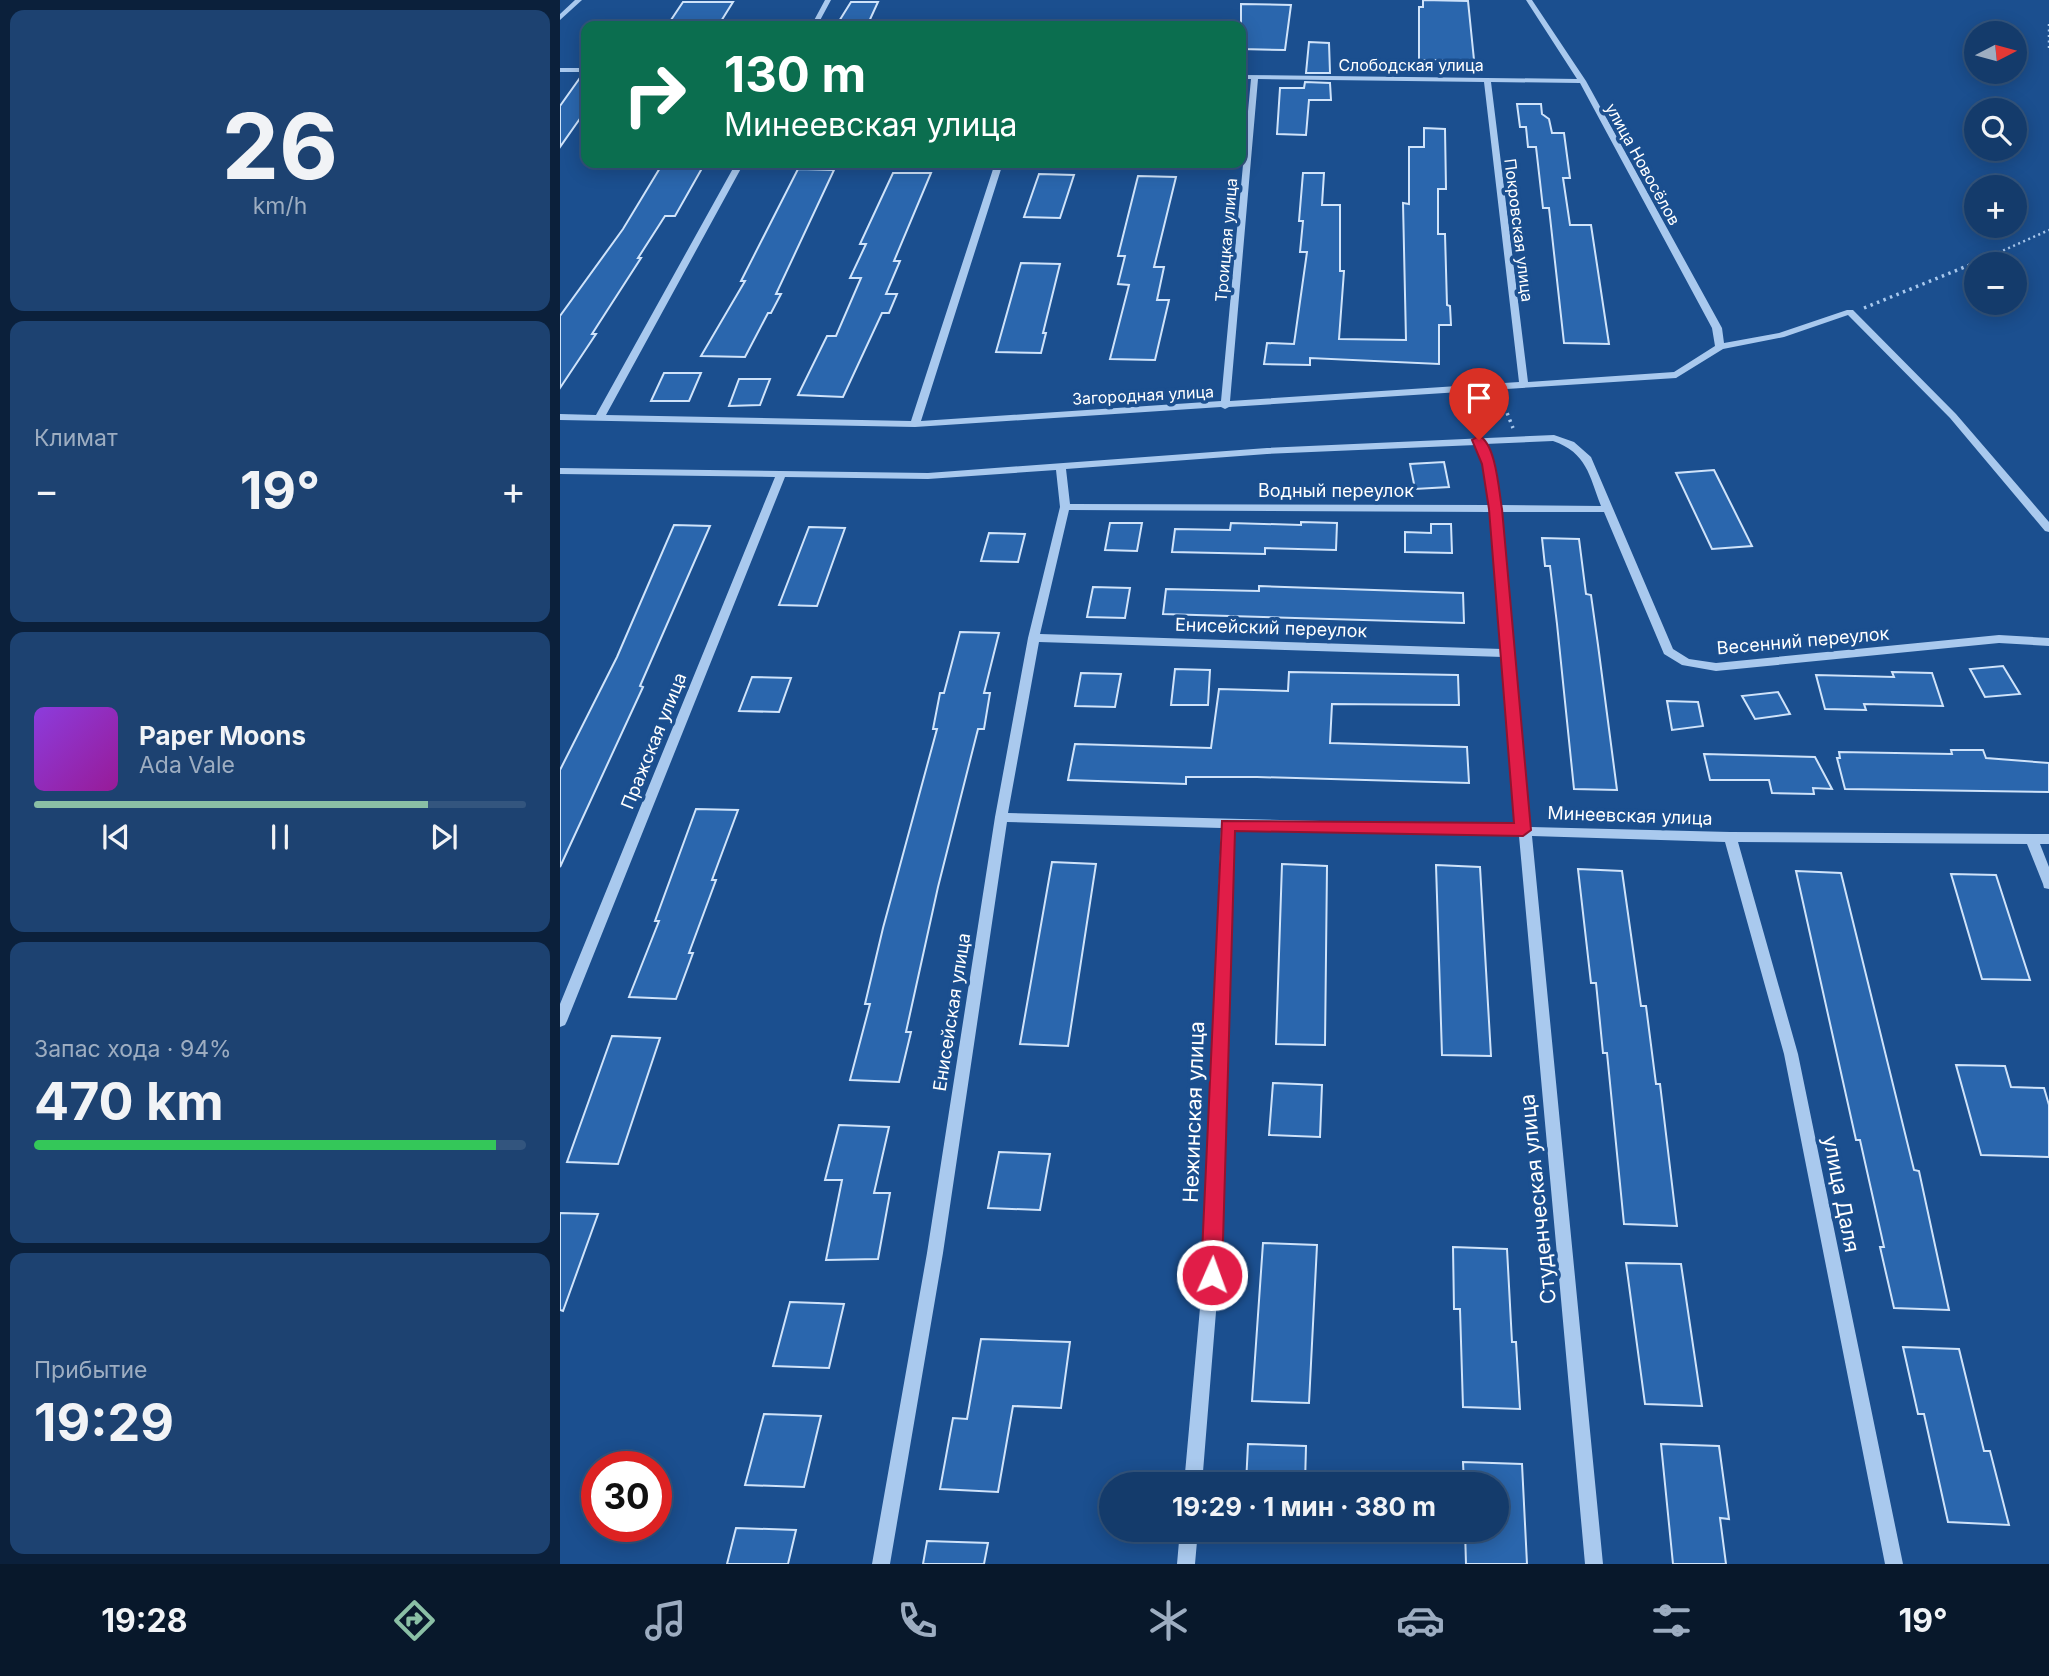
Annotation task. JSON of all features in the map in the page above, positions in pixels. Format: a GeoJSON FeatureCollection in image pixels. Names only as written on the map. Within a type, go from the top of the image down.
{"type":"FeatureCollection","features":[{"type":"Feature","properties":{"kind":"street"},"geometry":{"type":"LineString","coordinates":[[560,18],[579,0]]}},
{"type":"Feature","properties":{"kind":"street"},"geometry":{"type":"LineString","coordinates":[[817,21],[828,0]]}},
{"type":"Feature","properties":{"kind":"street","name":"улица Новосёлов"},"geometry":{"type":"LineString","coordinates":[[1529,0],[1582,81],[1717,328],[1720,348]]}},
{"type":"Feature","properties":{"kind":"street"},"geometry":{"type":"LineString","coordinates":[[560,70],[581,70]]}},
{"type":"Feature","properties":{"kind":"street","name":"Слободская улица"},"geometry":{"type":"LineString","coordinates":[[1246,77],[1582,81]]}},
{"type":"Feature","properties":{"kind":"street","name":"Троицкая улица"},"geometry":{"type":"LineString","coordinates":[[1225,406],[1255,77]]}},
{"type":"Feature","properties":{"kind":"street","name":"Покровская улица"},"geometry":{"type":"LineString","coordinates":[[1487,79],[1524,384]]}},
{"type":"Feature","properties":{"kind":"street"},"geometry":{"type":"LineString","coordinates":[[600,417],[737,168]]}},
{"type":"Feature","properties":{"kind":"street"},"geometry":{"type":"LineString","coordinates":[[915,424],[997,168]]}},
{"type":"Feature","properties":{"kind":"street"},"geometry":{"type":"LineString","coordinates":[[1850,312],[1953,416],[2049,529]]}},
{"type":"Feature","properties":{"kind":"street","name":"Загородная улица"},"geometry":{"type":"LineString","coordinates":[[560,417],[915,424],[1676,375],[1720,348],[1781,335],[1850,312]]}},
{"type":"Feature","properties":{"kind":"street"},"geometry":{"type":"LineString","coordinates":[[560,471],[928,476],[1267,451],[1518,438]]}},
{"type":"Feature","properties":{"kind":"street","name":"Весенний переулок"},"geometry":{"type":"LineString","coordinates":[[1518,438],[1554,438],[1571,444],[1586,457],[1668,651],[1686,662],[1716,667],[1999,639],[2049,642]]}},
{"type":"Feature","properties":{"kind":"street","name":"Студенческая улица"},"geometry":{"type":"LineString","coordinates":[[1479,440],[1488,464],[1495,509],[1523,830],[1594,1564]]}},
{"type":"Feature","properties":{"kind":"street","name":"Енисейская улица"},"geometry":{"type":"LineString","coordinates":[[881,1564],[935,1253],[1001,817],[1034,638],[1065,507],[1061,468]]}},
{"type":"Feature","properties":{"kind":"street","name":"Пражская улица"},"geometry":{"type":"LineString","coordinates":[[560,1021],[781,474]]}},
{"type":"Feature","properties":{"kind":"street","name":"Водный переулок"},"geometry":{"type":"LineString","coordinates":[[1065,507],[1608,509]]}},
{"type":"Feature","properties":{"kind":"street","name":"Енисейский переулок"},"geometry":{"type":"LineString","coordinates":[[1034,638],[1507,653]]}},
{"type":"Feature","properties":{"kind":"street","name":"Минеевская улица"},"geometry":{"type":"LineString","coordinates":[[1001,817],[1730,837],[2049,839]]}},
{"type":"Feature","properties":{"kind":"street","name":"Нежинская улица"},"geometry":{"type":"LineString","coordinates":[[1194,1472],[1212,1275],[1227,825]]}},
{"type":"Feature","properties":{"kind":"street","name":"улица Даля"},"geometry":{"type":"LineString","coordinates":[[1730,837],[1791,1054],[1894,1564]]}},
{"type":"Feature","properties":{"kind":"street"},"geometry":{"type":"LineString","coordinates":[[2032,839],[2049,884]]}},
{"type":"Feature","properties":{"kind":"street"},"geometry":{"type":"LineString","coordinates":[[1186,1564],[1188,1542]]}},
{"type":"Feature","properties":{"kind":"path"},"geometry":{"type":"LineString","coordinates":[[2049,24],[2049,49]]}},
{"type":"Feature","properties":{"kind":"path"},"geometry":{"type":"LineString","coordinates":[[1850,312],[1914,290],[2049,230]]}},
{"type":"Feature","properties":{"kind":"path"},"geometry":{"type":"LineString","coordinates":[[1497,386],[1518,438]]}},
{"type":"Feature","properties":{"kind":"building"},"geometry":{"type":"Polygon","coordinates":[[[1423,0],[1468,1],[1474,60],[1419,60],[1419,7],[1423,7],[1423,0]]]}},
{"type":"Feature","properties":{"kind":"building"},"geometry":{"type":"Polygon","coordinates":[[[683,2],[733,2],[721,21],[670,21],[683,2]]]}},
{"type":"Feature","properties":{"kind":"building"},"geometry":{"type":"Polygon","coordinates":[[[851,2],[878,2],[869,21],[839,21],[851,2]]]}},
{"type":"Feature","properties":{"kind":"building"},"geometry":{"type":"Polygon","coordinates":[[[1241,4],[1291,5],[1285,50],[1246,49],[1246,21],[1241,21],[1241,4]]]}},
{"type":"Feature","properties":{"kind":"building"},"geometry":{"type":"Polygon","coordinates":[[[1309,42],[1329,43],[1330,73],[1306,73],[1309,42]]]}},
{"type":"Feature","properties":{"kind":"building"},"geometry":{"type":"Polygon","coordinates":[[[581,76],[581,117],[560,147],[560,106],[581,76]]]}},
{"type":"Feature","properties":{"kind":"building"},"geometry":{"type":"Polygon","coordinates":[[[1305,82],[1330,83],[1331,100],[1309,100],[1306,135],[1277,134],[1280,88],[1304,88],[1305,82]]]}},
{"type":"Feature","properties":{"kind":"building"},"geometry":{"type":"Polygon","coordinates":[[[1517,104],[1541,104],[1542,114],[1549,119],[1552,133],[1564,133],[1570,178],[1563,178],[1570,225],[1591,225],[1609,344],[1564,343],[1549,208],[1543,208],[1536,147],[1528,147],[1526,127],[1520,127],[1517,104]]]}},
{"type":"Feature","properties":{"kind":"building"},"geometry":{"type":"Polygon","coordinates":[[[1424,128],[1445,129],[1446,189],[1438,189],[1438,234],[1445,234],[1447,305],[1450,306],[1451,325],[1439,325],[1439,364],[1310,358],[1310,365],[1264,364],[1267,343],[1294,344],[1307,252],[1300,252],[1303,221],[1299,221],[1303,173],[1324,173],[1322,205],[1340,205],[1340,271],[1344,271],[1339,339],[1406,340],[1403,203],[1409,204],[1409,147],[1424,147],[1424,128]]]}},
{"type":"Feature","properties":{"kind":"building"},"geometry":{"type":"Polygon","coordinates":[[[660,168],[702,168],[675,216],[665,216],[592,334],[596,334],[560,388],[560,316],[623,229],[660,168]]]}},
{"type":"Feature","properties":{"kind":"building"},"geometry":{"type":"Polygon","coordinates":[[[798,169],[834,170],[776,294],[781,294],[745,357],[701,356],[745,281],[741,281],[798,169]]]}},
{"type":"Feature","properties":{"kind":"building"},"geometry":{"type":"Polygon","coordinates":[[[893,173],[931,173],[894,261],[900,261],[886,294],[897,294],[889,313],[882,313],[843,397],[798,395],[827,336],[836,336],[861,278],[850,278],[866,244],[860,244],[893,173]]]}},
{"type":"Feature","properties":{"kind":"building"},"geometry":{"type":"Polygon","coordinates":[[[1039,174],[1074,175],[1060,218],[1024,217],[1039,174]]]}},
{"type":"Feature","properties":{"kind":"building"},"geometry":{"type":"Polygon","coordinates":[[[1138,176],[1176,177],[1154,267],[1164,267],[1157,300],[1169,300],[1155,360],[1110,359],[1129,285],[1118,284],[1125,256],[1118,256],[1138,176]]]}},
{"type":"Feature","properties":{"kind":"building"},"geometry":{"type":"Polygon","coordinates":[[[1021,263],[1060,264],[1043,333],[1046,333],[1041,353],[996,352],[1021,263]]]}},
{"type":"Feature","properties":{"kind":"building"},"geometry":{"type":"Polygon","coordinates":[[[664,373],[701,373],[689,401],[651,401],[664,373]]]}},
{"type":"Feature","properties":{"kind":"building"},"geometry":{"type":"Polygon","coordinates":[[[739,379],[770,379],[760,405],[729,406],[739,379]]]}},
{"type":"Feature","properties":{"kind":"building"},"geometry":{"type":"Polygon","coordinates":[[[1444,462],[1449,487],[1415,489],[1410,464],[1444,462]]]}},
{"type":"Feature","properties":{"kind":"building"},"geometry":{"type":"Polygon","coordinates":[[[1714,470],[1752,546],[1712,549],[1676,473],[1714,470]]]}},
{"type":"Feature","properties":{"kind":"building"},"geometry":{"type":"Polygon","coordinates":[[[1301,522],[1337,523],[1336,550],[1265,548],[1265,554],[1172,552],[1175,529],[1230,530],[1231,523],[1301,525],[1301,522]]]}},
{"type":"Feature","properties":{"kind":"building"},"geometry":{"type":"Polygon","coordinates":[[[1110,523],[1142,523],[1137,551],[1105,550],[1110,523]]]}},
{"type":"Feature","properties":{"kind":"building"},"geometry":{"type":"Polygon","coordinates":[[[1431,524],[1451,524],[1452,553],[1405,552],[1405,532],[1431,533],[1431,524]]]}},
{"type":"Feature","properties":{"kind":"building"},"geometry":{"type":"Polygon","coordinates":[[[674,525],[710,526],[640,686],[643,687],[560,867],[560,770],[617,657],[674,525]]]}},
{"type":"Feature","properties":{"kind":"building"},"geometry":{"type":"Polygon","coordinates":[[[809,527],[845,528],[817,606],[779,605],[809,527]]]}},
{"type":"Feature","properties":{"kind":"building"},"geometry":{"type":"Polygon","coordinates":[[[989,533],[1025,534],[1018,562],[981,561],[989,533]]]}},
{"type":"Feature","properties":{"kind":"building"},"geometry":{"type":"Polygon","coordinates":[[[1542,538],[1579,539],[1586,594],[1591,595],[1617,790],[1574,789],[1550,566],[1545,566],[1542,538]]]}},
{"type":"Feature","properties":{"kind":"building"},"geometry":{"type":"Polygon","coordinates":[[[1259,586],[1463,593],[1464,623],[1163,614],[1166,589],[1259,591],[1259,586]]]}},
{"type":"Feature","properties":{"kind":"building"},"geometry":{"type":"Polygon","coordinates":[[[1093,587],[1130,588],[1125,618],[1087,617],[1093,587]]]}},
{"type":"Feature","properties":{"kind":"building"},"geometry":{"type":"Polygon","coordinates":[[[960,632],[999,633],[984,693],[990,693],[984,729],[978,729],[938,887],[906,1032],[911,1032],[899,1082],[850,1080],[870,1004],[865,1004],[883,928],[937,729],[933,729],[940,693],[944,693],[960,632]]]}},
{"type":"Feature","properties":{"kind":"building"},"geometry":{"type":"Polygon","coordinates":[[[2003,666],[2020,694],[1985,697],[1970,669],[2003,666]]]}},
{"type":"Feature","properties":{"kind":"building"},"geometry":{"type":"Polygon","coordinates":[[[1175,669],[1210,670],[1208,705],[1171,705],[1175,669]]]}},
{"type":"Feature","properties":{"kind":"building"},"geometry":{"type":"Polygon","coordinates":[[[1289,672],[1458,675],[1459,705],[1332,704],[1330,743],[1467,747],[1469,783],[1257,777],[1186,777],[1186,784],[1068,780],[1075,744],[1211,748],[1219,689],[1288,691],[1289,672]]]}},
{"type":"Feature","properties":{"kind":"building"},"geometry":{"type":"Polygon","coordinates":[[[1892,672],[1932,673],[1943,706],[1864,704],[1866,710],[1825,709],[1816,675],[1894,677],[1892,672]]]}},
{"type":"Feature","properties":{"kind":"building"},"geometry":{"type":"Polygon","coordinates":[[[1081,673],[1121,674],[1115,707],[1075,706],[1081,673]]]}},
{"type":"Feature","properties":{"kind":"building"},"geometry":{"type":"Polygon","coordinates":[[[752,677],[791,678],[779,712],[739,711],[752,677]]]}},
{"type":"Feature","properties":{"kind":"building"},"geometry":{"type":"Polygon","coordinates":[[[1778,692],[1790,714],[1755,719],[1742,696],[1778,692]]]}},
{"type":"Feature","properties":{"kind":"building"},"geometry":{"type":"Polygon","coordinates":[[[1667,701],[1698,702],[1703,726],[1672,730],[1667,701]]]}},
{"type":"Feature","properties":{"kind":"building"},"geometry":{"type":"Polygon","coordinates":[[[1951,750],[1983,750],[1986,758],[2049,763],[2049,792],[1845,789],[1837,758],[1840,758],[1839,752],[1952,754],[1951,750]]]}},
{"type":"Feature","properties":{"kind":"building"},"geometry":{"type":"Polygon","coordinates":[[[1704,754],[1815,757],[1832,789],[1813,788],[1814,794],[1772,793],[1769,780],[1710,780],[1704,754]]]}},
{"type":"Feature","properties":{"kind":"building"},"geometry":{"type":"Polygon","coordinates":[[[696,809],[738,810],[689,953],[693,953],[676,999],[629,997],[659,921],[655,921],[696,809]]]}},
{"type":"Feature","properties":{"kind":"building"},"geometry":{"type":"Polygon","coordinates":[[[1052,862],[1096,864],[1068,1046],[1020,1044],[1052,862]]]}},
{"type":"Feature","properties":{"kind":"building"},"geometry":{"type":"Polygon","coordinates":[[[1282,864],[1327,866],[1325,1045],[1276,1044],[1282,864]]]}},
{"type":"Feature","properties":{"kind":"building"},"geometry":{"type":"Polygon","coordinates":[[[1436,865],[1480,867],[1491,1056],[1442,1055],[1436,865]]]}},
{"type":"Feature","properties":{"kind":"building"},"geometry":{"type":"Polygon","coordinates":[[[1578,869],[1622,871],[1641,1006],[1646,1006],[1656,1084],[1660,1084],[1677,1226],[1624,1224],[1607,1053],[1603,1053],[1596,983],[1591,983],[1578,869]]]}},
{"type":"Feature","properties":{"kind":"building"},"geometry":{"type":"Polygon","coordinates":[[[1796,871],[1841,873],[1914,1170],[1919,1171],[1949,1310],[1894,1308],[1880,1247],[1884,1247],[1860,1140],[1856,1140],[1796,871]]]}},
{"type":"Feature","properties":{"kind":"building"},"geometry":{"type":"Polygon","coordinates":[[[1951,874],[1996,875],[2030,980],[1982,979],[1951,874]]]}},
{"type":"Feature","properties":{"kind":"building"},"geometry":{"type":"Polygon","coordinates":[[[612,1036],[660,1038],[618,1164],[567,1162],[612,1036]]]}},
{"type":"Feature","properties":{"kind":"building"},"geometry":{"type":"Polygon","coordinates":[[[1956,1065],[2005,1066],[2011,1087],[2044,1088],[2049,1105],[2049,1157],[1981,1155],[1956,1065]]]}},
{"type":"Feature","properties":{"kind":"building"},"geometry":{"type":"Polygon","coordinates":[[[1273,1083],[1322,1085],[1320,1137],[1269,1135],[1273,1083]]]}},
{"type":"Feature","properties":{"kind":"building"},"geometry":{"type":"Polygon","coordinates":[[[839,1125],[889,1127],[874,1193],[890,1193],[878,1259],[826,1260],[842,1180],[825,1180],[839,1125]]]}},
{"type":"Feature","properties":{"kind":"building"},"geometry":{"type":"Polygon","coordinates":[[[999,1152],[1050,1154],[1040,1210],[988,1208],[999,1152]]]}},
{"type":"Feature","properties":{"kind":"building"},"geometry":{"type":"Polygon","coordinates":[[[560,1213],[598,1214],[563,1311],[560,1310],[560,1213]]]}},
{"type":"Feature","properties":{"kind":"building"},"geometry":{"type":"Polygon","coordinates":[[[1263,1243],[1317,1245],[1309,1403],[1252,1401],[1263,1243]]]}},
{"type":"Feature","properties":{"kind":"building"},"geometry":{"type":"Polygon","coordinates":[[[1453,1247],[1507,1249],[1512,1342],[1516,1342],[1520,1409],[1463,1407],[1460,1309],[1454,1309],[1453,1247]]]}},
{"type":"Feature","properties":{"kind":"building"},"geometry":{"type":"Polygon","coordinates":[[[1626,1263],[1681,1264],[1702,1406],[1645,1404],[1626,1263]]]}},
{"type":"Feature","properties":{"kind":"building"},"geometry":{"type":"Polygon","coordinates":[[[790,1302],[844,1304],[829,1368],[773,1366],[790,1302]]]}},
{"type":"Feature","properties":{"kind":"building"},"geometry":{"type":"Polygon","coordinates":[[[981,1339],[1070,1342],[1061,1408],[1013,1406],[998,1492],[940,1489],[953,1418],[967,1419],[981,1339]]]}},
{"type":"Feature","properties":{"kind":"building"},"geometry":{"type":"Polygon","coordinates":[[[1903,1347],[1959,1349],[1984,1451],[1990,1451],[2009,1525],[1948,1522],[1924,1414],[1918,1414],[1903,1347]]]}},
{"type":"Feature","properties":{"kind":"building"},"geometry":{"type":"Polygon","coordinates":[[[764,1414],[821,1416],[804,1487],[745,1485],[764,1414]]]}},
{"type":"Feature","properties":{"kind":"building"},"geometry":{"type":"Polygon","coordinates":[[[1248,1444],[1306,1446],[1305,1472],[1247,1472],[1248,1444]]]}},
{"type":"Feature","properties":{"kind":"building"},"geometry":{"type":"Polygon","coordinates":[[[1661,1444],[1719,1446],[1729,1519],[1720,1518],[1726,1564],[1673,1564],[1661,1444]]]}},
{"type":"Feature","properties":{"kind":"building"},"geometry":{"type":"Polygon","coordinates":[[[1463,1462],[1522,1464],[1527,1564],[1466,1564],[1465,1542],[1509,1542],[1509,1472],[1463,1472],[1463,1462]]]}},
{"type":"Feature","properties":{"kind":"building"},"geometry":{"type":"Polygon","coordinates":[[[736,1528],[796,1530],[788,1564],[727,1564],[736,1528]]]}},
{"type":"Feature","properties":{"kind":"building"},"geometry":{"type":"Polygon","coordinates":[[[927,1541],[988,1543],[984,1564],[923,1564],[927,1541]]]}},
{"type":"Feature","properties":{"kind":"route"},"geometry":{"type":"LineString","coordinates":[[1212,1275],[1227,825],[1523,830],[1495,509],[1488,464],[1479,440]]}}]}
